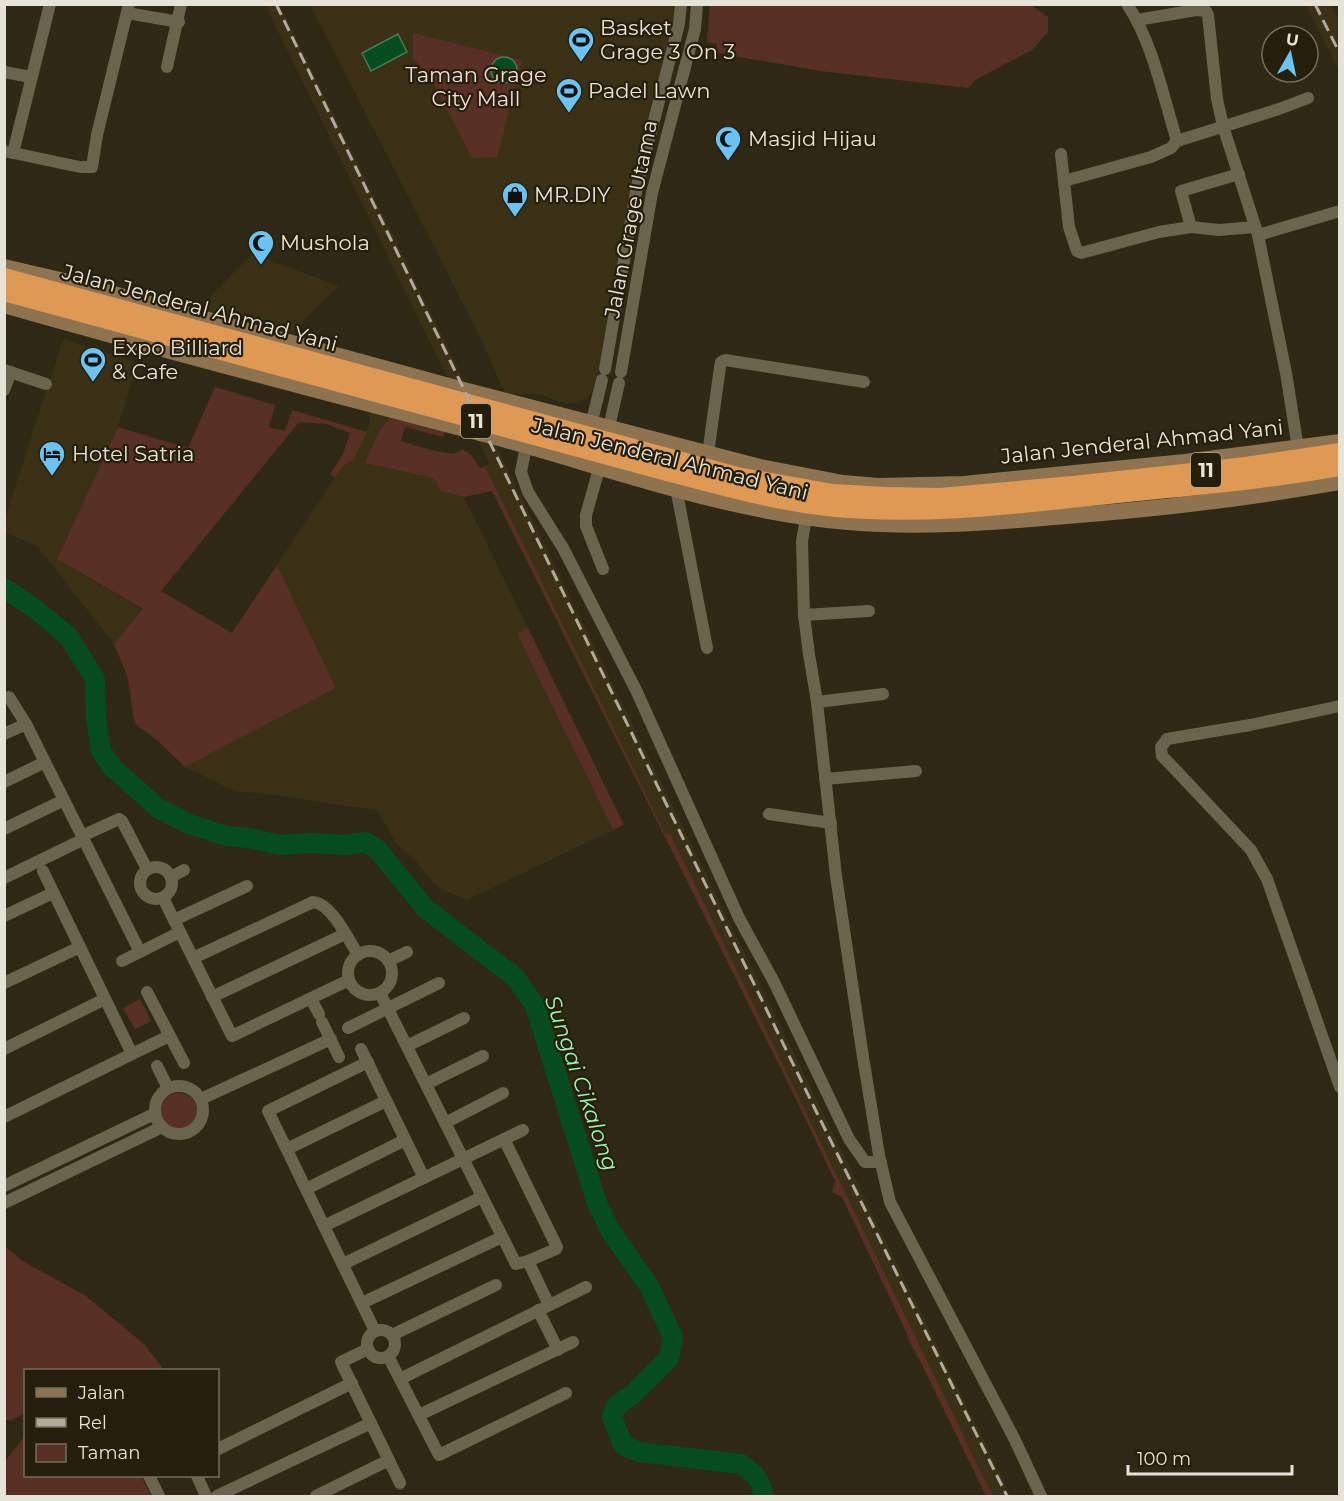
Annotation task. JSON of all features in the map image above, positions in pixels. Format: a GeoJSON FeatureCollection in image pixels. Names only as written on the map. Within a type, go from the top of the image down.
{"type":"FeatureCollection","features":[{"type":"Feature","properties":{"kind":"highway","name":"Jalan Jenderal Ahmad Yani"},"geometry":{"type":"LineString","coordinates":[[8,286],[633,463],[776,499],[829,507],[882,511],[1239,482],[1340,466]]}},
{"type":"Feature","properties":{"kind":"highway","name":"Jalan Jenderal Ahmad Yani"},"geometry":{"type":"LineString","coordinates":[[977,502],[1340,452]]}},
{"type":"Feature","properties":{"kind":"street"},"geometry":{"type":"LineString","coordinates":[[50,4],[9,152],[80,167],[92,167],[97,135],[128,9],[179,22]]}},
{"type":"Feature","properties":{"kind":"street"},"geometry":{"type":"LineString","coordinates":[[167,67],[179,22],[181,4]]}},
{"type":"Feature","properties":{"kind":"street","name":"Jalan Grage Utama"},"geometry":{"type":"LineString","coordinates":[[582,462],[605,370],[637,186],[679,24],[681,4]]}},
{"type":"Feature","properties":{"kind":"street","name":"Jalan Grage Utama"},"geometry":{"type":"LineString","coordinates":[[603,569],[586,526],[586,515],[600,468],[621,373],[652,193],[695,29],[697,4]]}},
{"type":"Feature","properties":{"kind":"street"},"geometry":{"type":"LineString","coordinates":[[1127,4],[1137,20],[1161,84],[1177,141]]}},
{"type":"Feature","properties":{"kind":"street"},"geometry":{"type":"LineString","coordinates":[[1137,20],[1196,10],[1206,11],[1210,27],[1217,99],[1223,126],[1256,231],[1286,373],[1298,448]]}},
{"type":"Feature","properties":{"kind":"street"},"geometry":{"type":"LineString","coordinates":[[4,72],[31,77]]}},
{"type":"Feature","properties":{"kind":"street"},"geometry":{"type":"LineString","coordinates":[[1064,181],[1151,157],[1171,148],[1177,141],[1308,98]]}},
{"type":"Feature","properties":{"kind":"street"},"geometry":{"type":"LineString","coordinates":[[1061,154],[1069,226],[1077,251],[1081,253],[1159,232],[1191,227],[1256,231],[1340,211]]}},
{"type":"Feature","properties":{"kind":"street"},"geometry":{"type":"LineString","coordinates":[[1191,227],[1181,191],[1239,174]]}},
{"type":"Feature","properties":{"kind":"street"},"geometry":{"type":"LineString","coordinates":[[625,258],[641,260]]}},
{"type":"Feature","properties":{"kind":"street","name":"Jalan Jenderal Ahmad Yani"},"geometry":{"type":"LineString","coordinates":[[8,286],[73,283],[708,454],[801,477],[843,483],[878,486],[939,486],[1185,462],[1340,442]]}},
{"type":"Feature","properties":{"kind":"street","name":"Jalan Jenderal Ahmad Yani"},"geometry":{"type":"LineString","coordinates":[[8,286],[354,401],[676,488],[806,518],[882,525],[971,524],[1131,511],[1289,491],[1340,482]]}},
{"type":"Feature","properties":{"kind":"street"},"geometry":{"type":"LineString","coordinates":[[708,454],[720,367],[724,360],[864,382]]}},
{"type":"Feature","properties":{"kind":"street"},"geometry":{"type":"LineString","coordinates":[[354,401],[365,400],[372,395],[376,385],[375,371],[371,365],[364,363]]}},
{"type":"Feature","properties":{"kind":"street"},"geometry":{"type":"LineString","coordinates":[[605,370],[621,373]]}},
{"type":"Feature","properties":{"kind":"street"},"geometry":{"type":"LineString","coordinates":[[4,390],[8,371],[46,384]]}},
{"type":"Feature","properties":{"kind":"street"},"geometry":{"type":"LineString","coordinates":[[526,446],[521,472],[528,492],[563,548],[636,690],[739,918],[774,982],[849,1138],[865,1162],[881,1162]]}},
{"type":"Feature","properties":{"kind":"street"},"geometry":{"type":"LineString","coordinates":[[676,488],[707,648]]}},
{"type":"Feature","properties":{"kind":"street"},"geometry":{"type":"LineString","coordinates":[[806,518],[802,541],[804,615],[817,702],[836,876],[856,1012],[881,1162],[890,1202],[1015,1440],[1041,1497]]}},
{"type":"Feature","properties":{"kind":"street"},"geometry":{"type":"LineString","coordinates":[[804,615],[869,610]]}},
{"type":"Feature","properties":{"kind":"street"},"geometry":{"type":"LineString","coordinates":[[817,702],[883,694]]}},
{"type":"Feature","properties":{"kind":"street"},"geometry":{"type":"LineString","coordinates":[[9,697],[26,724],[140,952]]}},
{"type":"Feature","properties":{"kind":"street"},"geometry":{"type":"LineString","coordinates":[[1340,706],[1254,725],[1167,740],[1161,747],[1162,756],[1251,850],[1267,879],[1340,1087]]}},
{"type":"Feature","properties":{"kind":"street"},"geometry":{"type":"LineString","coordinates":[[4,735],[26,724]]}},
{"type":"Feature","properties":{"kind":"street"},"geometry":{"type":"LineString","coordinates":[[4,782],[45,762]]}},
{"type":"Feature","properties":{"kind":"street"},"geometry":{"type":"LineString","coordinates":[[825,779],[916,771]]}},
{"type":"Feature","properties":{"kind":"street"},"geometry":{"type":"LineString","coordinates":[[4,829],[64,800]]}},
{"type":"Feature","properties":{"kind":"street"},"geometry":{"type":"LineString","coordinates":[[770,814],[831,823]]}},
{"type":"Feature","properties":{"kind":"street"},"geometry":{"type":"LineString","coordinates":[[4,878],[118,819],[122,821],[147,869]]}},
{"type":"Feature","properties":{"kind":"street"},"geometry":{"type":"LineString","coordinates":[[159,867],[171,877],[171,889],[163,898],[151,899],[142,892],[139,885],[140,878],[147,869],[159,867]]}},
{"type":"Feature","properties":{"kind":"street"},"geometry":{"type":"LineString","coordinates":[[171,877],[184,870]]}},
{"type":"Feature","properties":{"kind":"street"},"geometry":{"type":"LineString","coordinates":[[43,871],[132,1054]]}},
{"type":"Feature","properties":{"kind":"street"},"geometry":{"type":"LineString","coordinates":[[122,961],[247,886]]}},
{"type":"Feature","properties":{"kind":"street"},"geometry":{"type":"LineString","coordinates":[[4,916],[53,892]]}},
{"type":"Feature","properties":{"kind":"street"},"geometry":{"type":"LineString","coordinates":[[163,898],[232,1036],[349,980]]}},
{"type":"Feature","properties":{"kind":"street"},"geometry":{"type":"LineString","coordinates":[[193,958],[313,902],[327,908],[358,955]]}},
{"type":"Feature","properties":{"kind":"street"},"geometry":{"type":"LineString","coordinates":[[212,997],[345,934]]}},
{"type":"Feature","properties":{"kind":"street"},"geometry":{"type":"LineString","coordinates":[[4,983],[80,947]]}},
{"type":"Feature","properties":{"kind":"street"},"geometry":{"type":"LineString","coordinates":[[376,952],[384,956],[392,971],[387,988],[372,995],[364,994],[353,987],[349,980],[349,968],[352,960],[358,955],[376,952]]}},
{"type":"Feature","properties":{"kind":"street"},"geometry":{"type":"LineString","coordinates":[[388,961],[407,952]]}},
{"type":"Feature","properties":{"kind":"street"},"geometry":{"type":"LineString","coordinates":[[348,1028],[439,983]]}},
{"type":"Feature","properties":{"kind":"street"},"geometry":{"type":"LineString","coordinates":[[147,992],[184,1063]]}},
{"type":"Feature","properties":{"kind":"street"},"geometry":{"type":"LineString","coordinates":[[380,993],[516,1264],[528,1262],[557,1247],[504,1139]]}},
{"type":"Feature","properties":{"kind":"street"},"geometry":{"type":"LineString","coordinates":[[4,1049],[105,999]]}},
{"type":"Feature","properties":{"kind":"street"},"geometry":{"type":"LineString","coordinates":[[311,999],[343,1064]]}},
{"type":"Feature","properties":{"kind":"street"},"geometry":{"type":"LineString","coordinates":[[407,1046],[464,1018]]}},
{"type":"Feature","properties":{"kind":"street"},"geometry":{"type":"LineString","coordinates":[[4,1117],[169,1036]]}},
{"type":"Feature","properties":{"kind":"street"},"geometry":{"type":"LineString","coordinates":[[201,1099],[331,1039]]}},
{"type":"Feature","properties":{"kind":"street"},"geometry":{"type":"LineString","coordinates":[[147,1047],[168,1088]]}},
{"type":"Feature","properties":{"kind":"street"},"geometry":{"type":"LineString","coordinates":[[361,1049],[424,1178]]}},
{"type":"Feature","properties":{"kind":"street"},"geometry":{"type":"LineString","coordinates":[[426,1084],[483,1056]]}},
{"type":"Feature","properties":{"kind":"street"},"geometry":{"type":"LineString","coordinates":[[368,1062],[343,1064],[268,1111],[375,1331]]}},
{"type":"Feature","properties":{"kind":"street"},"geometry":{"type":"LineString","coordinates":[[183,1085],[190,1088],[201,1099],[203,1116],[193,1129],[177,1134],[162,1127],[154,1114],[157,1098],[168,1088],[183,1085]]}},
{"type":"Feature","properties":{"kind":"street"},"geometry":{"type":"LineString","coordinates":[[445,1123],[503,1093]]}},
{"type":"Feature","properties":{"kind":"street"},"geometry":{"type":"LineString","coordinates":[[287,1149],[386,1101]]}},
{"type":"Feature","properties":{"kind":"street"},"geometry":{"type":"LineString","coordinates":[[4,1186],[154,1114]]}},
{"type":"Feature","properties":{"kind":"street"},"geometry":{"type":"LineString","coordinates":[[4,1203],[162,1127]]}},
{"type":"Feature","properties":{"kind":"street"},"geometry":{"type":"LineString","coordinates":[[324,1226],[523,1130]]}},
{"type":"Feature","properties":{"kind":"street"},"geometry":{"type":"LineString","coordinates":[[306,1189],[405,1140]]}},
{"type":"Feature","properties":{"kind":"street"},"geometry":{"type":"LineString","coordinates":[[343,1264],[482,1197]]}},
{"type":"Feature","properties":{"kind":"street"},"geometry":{"type":"LineString","coordinates":[[362,1303],[502,1237]]}},
{"type":"Feature","properties":{"kind":"street"},"geometry":{"type":"LineString","coordinates":[[528,1262],[558,1350]]}},
{"type":"Feature","properties":{"kind":"street"},"geometry":{"type":"LineString","coordinates":[[392,1335],[496,1285]]}},
{"type":"Feature","properties":{"kind":"street"},"geometry":{"type":"LineString","coordinates":[[400,1379],[586,1287]]}},
{"type":"Feature","properties":{"kind":"street"},"geometry":{"type":"LineString","coordinates":[[384,1330],[392,1335],[395,1346],[388,1356],[376,1357],[368,1349],[368,1338],[375,1331],[384,1330]]}},
{"type":"Feature","properties":{"kind":"street"},"geometry":{"type":"LineString","coordinates":[[419,1415],[573,1342]]}},
{"type":"Feature","properties":{"kind":"street"},"geometry":{"type":"LineString","coordinates":[[368,1349],[341,1362],[400,1484]]}},
{"type":"Feature","properties":{"kind":"street"},"geometry":{"type":"LineString","coordinates":[[388,1356],[438,1454],[441,1455],[566,1393]]}},
{"type":"Feature","properties":{"kind":"street"},"geometry":{"type":"LineString","coordinates":[[219,1449],[352,1383]]}},
{"type":"Feature","properties":{"kind":"street"},"geometry":{"type":"LineString","coordinates":[[217,1497],[371,1423]]}},
{"type":"Feature","properties":{"kind":"street"},"geometry":{"type":"LineString","coordinates":[[316,1497],[389,1460]]}},
{"type":"Feature","properties":{"kind":"street"},"geometry":{"type":"LineString","coordinates":[[197,1477],[206,1497]]}},
{"type":"Feature","properties":{"kind":"street"},"geometry":{"type":"LineString","coordinates":[[150,1479],[159,1497]]}},
{"type":"Feature","properties":{"kind":"shaded area"},"geometry":{"type":"Polygon","coordinates":[[[265,5],[280,5],[1011,1496],[993,1496],[675,843],[670,834],[666,835],[485,466],[489,463],[265,5]]]}},
{"type":"Feature","properties":{"kind":"shaded area"},"geometry":{"type":"Polygon","coordinates":[[[310,5],[675,5],[674,21],[633,177],[600,367],[595,386],[589,396],[581,402],[568,404],[541,394],[506,396],[478,333],[310,5]]]}},
{"type":"Feature","properties":{"kind":"shaded area"},"geometry":{"type":"Polygon","coordinates":[[[1306,5],[1331,5],[1339,21],[1339,70],[1320,33],[1320,24],[1316,24],[1306,5]]]}},
{"type":"Feature","properties":{"kind":"shaded area"},"geometry":{"type":"Polygon","coordinates":[[[398,34],[407,52],[371,71],[362,53],[398,34]]]}},
{"type":"Feature","properties":{"kind":"shaded area"},"geometry":{"type":"Polygon","coordinates":[[[504,57],[513,61],[517,70],[513,79],[504,83],[495,79],[491,70],[495,61],[504,57]]]}},
{"type":"Feature","properties":{"kind":"shaded area"},"geometry":{"type":"Polygon","coordinates":[[[252,254],[339,286],[291,333],[198,309],[252,254]]]}},
{"type":"Feature","properties":{"kind":"shaded area"},"geometry":{"type":"Polygon","coordinates":[[[63,339],[138,363],[117,429],[57,559],[143,610],[114,644],[37,546],[5,532],[5,519],[63,339]]]}},
{"type":"Feature","properties":{"kind":"shaded area"},"geometry":{"type":"Polygon","coordinates":[[[369,412],[398,417],[382,427],[366,463],[433,478],[440,491],[464,497],[528,628],[518,633],[519,638],[613,830],[467,900],[434,884],[415,860],[395,842],[379,813],[375,810],[234,791],[185,767],[336,688],[277,565],[343,466],[353,460],[370,423],[369,412]]]}},
{"type":"Feature","properties":{"kind":"green space"},"geometry":{"type":"Polygon","coordinates":[[[710,5],[1031,5],[1048,17],[1048,32],[1032,50],[975,80],[968,88],[820,71],[717,53],[717,44],[707,42],[710,5]]]}},
{"type":"Feature","properties":{"kind":"green space","name":"Taman Grage City Mall"},"geometry":{"type":"Polygon","coordinates":[[[413,33],[522,60],[497,157],[472,158],[428,73],[413,59],[413,33]]]}},
{"type":"Feature","properties":{"kind":"green space"},"geometry":{"type":"Polygon","coordinates":[[[215,387],[275,405],[269,427],[285,431],[292,410],[367,432],[353,460],[343,466],[335,478],[330,474],[343,454],[350,433],[327,424],[299,422],[161,591],[232,633],[277,565],[336,688],[185,767],[156,739],[135,724],[127,675],[114,644],[143,609],[57,559],[118,427],[188,448],[215,387]]]}},
{"type":"Feature","properties":{"kind":"green space"},"geometry":{"type":"Polygon","coordinates":[[[391,418],[447,430],[443,437],[405,427],[401,441],[430,450],[454,454],[463,449],[471,455],[480,468],[485,466],[666,835],[670,833],[675,843],[993,1496],[986,1496],[908,1339],[842,1197],[832,1192],[835,1181],[795,1097],[492,491],[464,497],[440,491],[433,478],[365,463],[380,432],[391,418]]]}},
{"type":"Feature","properties":{"kind":"green space"},"geometry":{"type":"Polygon","coordinates":[[[528,628],[624,825],[613,830],[519,638],[518,633],[528,628]]]}},
{"type":"Feature","properties":{"kind":"green space"},"geometry":{"type":"Polygon","coordinates":[[[140,999],[151,1021],[135,1029],[123,1008],[140,999]]]}},
{"type":"Feature","properties":{"kind":"green space"},"geometry":{"type":"Polygon","coordinates":[[[179,1093],[191,1099],[197,1111],[191,1123],[179,1129],[167,1123],[161,1111],[167,1099],[179,1093]]]}},
{"type":"Feature","properties":{"kind":"green space"},"geometry":{"type":"Polygon","coordinates":[[[5,1246],[21,1260],[86,1296],[144,1344],[163,1369],[24,1369],[24,1414],[12,1420],[5,1420],[5,1246]]]}},
{"type":"Feature","properties":{"kind":"green space"},"geometry":{"type":"Polygon","coordinates":[[[24,1437],[24,1477],[142,1477],[151,1496],[5,1496],[5,1461],[24,1437]]]}},
{"type":"Feature","properties":{"kind":"waterway","name":"Sungai Cikalong"},"geometry":{"type":"LineString","coordinates":[[4,588],[68,636],[95,679],[96,719],[101,751],[112,767],[158,808],[189,824],[227,836],[280,845],[310,843],[345,845],[366,842],[377,849],[426,909],[516,978],[535,1006],[597,1203],[610,1230],[649,1286],[673,1337],[669,1358],[633,1394],[616,1406],[612,1417],[623,1445],[639,1452],[741,1464],[756,1477],[763,1496]]}},
{"type":"Feature","properties":{"kind":"railway"},"geometry":{"type":"LineString","coordinates":[[276,4],[816,1111],[1007,1496]]}},
{"type":"Feature","properties":{"kind":"railway"},"geometry":{"type":"LineString","coordinates":[[1315,4],[1340,54]]}},
{"type":"Feature","properties":{"kind":"place","name":"Basket Grage 3 On 3"},"geometry":{"type":"Point","coordinates":[581,63]}},
{"type":"Feature","properties":{"kind":"place","name":"Padel Lawn"},"geometry":{"type":"Point","coordinates":[569,114]}},
{"type":"Feature","properties":{"kind":"place","name":"Masjid Hijau"},"geometry":{"type":"Point","coordinates":[728,162]}},
{"type":"Feature","properties":{"kind":"place","name":"MR.DIY"},"geometry":{"type":"Point","coordinates":[515,218]}},
{"type":"Feature","properties":{"kind":"place","name":"Mushola"},"geometry":{"type":"Point","coordinates":[261,266]}},
{"type":"Feature","properties":{"kind":"place","name":"Expo Billiard & Cafe"},"geometry":{"type":"Point","coordinates":[93,383]}},
{"type":"Feature","properties":{"kind":"place","name":"Hotel Satria"},"geometry":{"type":"Point","coordinates":[52,477]}}]}
